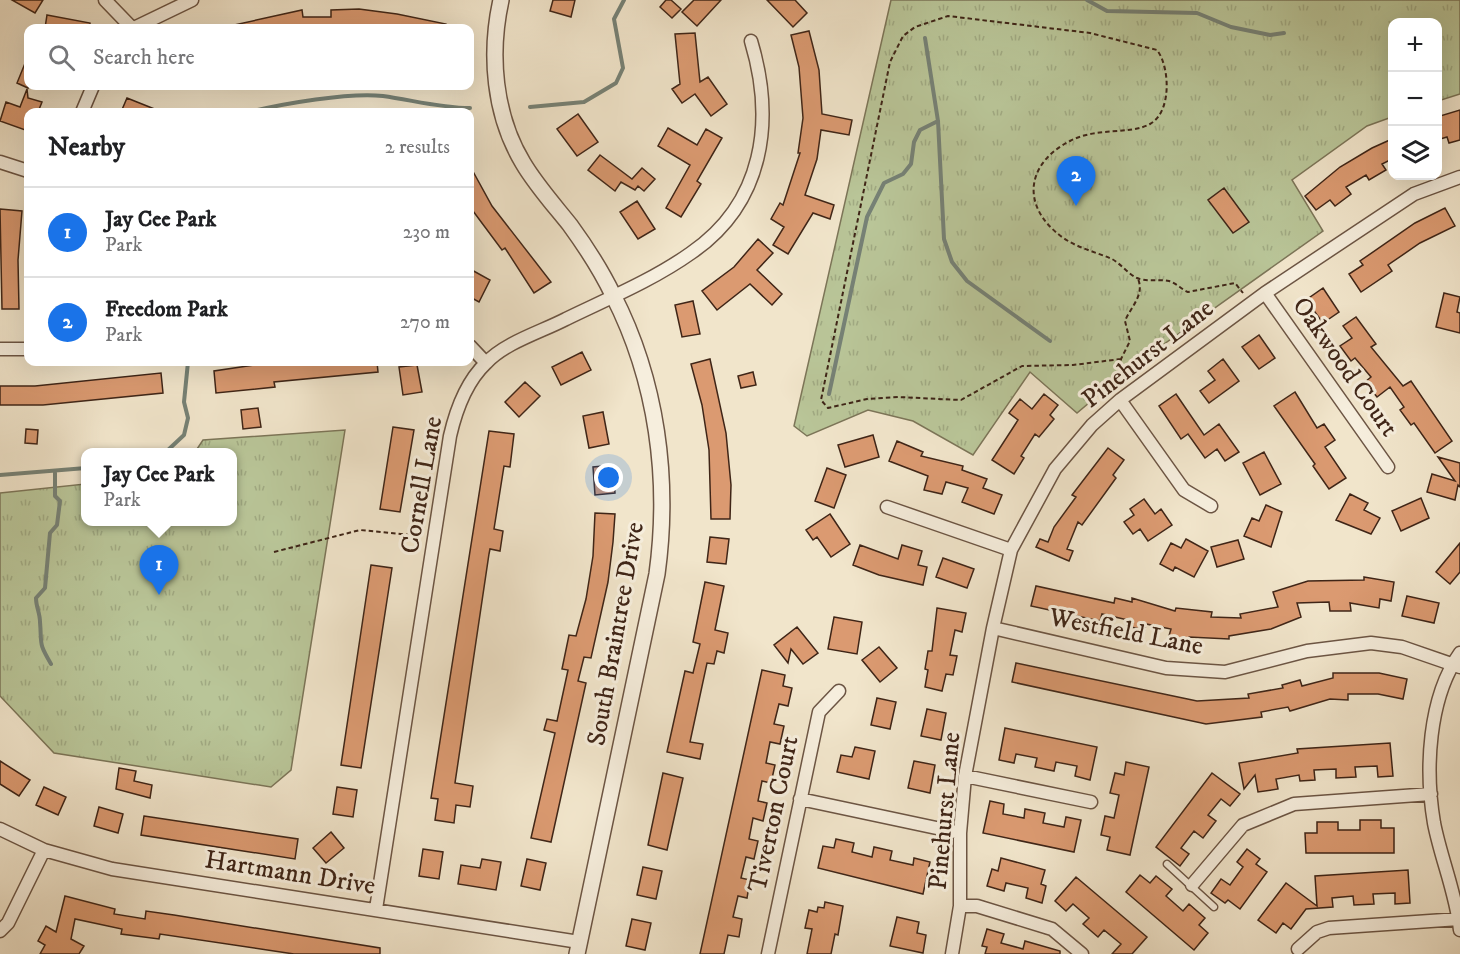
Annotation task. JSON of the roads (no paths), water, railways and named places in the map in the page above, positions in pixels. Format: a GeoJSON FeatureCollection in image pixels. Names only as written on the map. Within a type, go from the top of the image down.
{"type":"FeatureCollection","features":[{"type":"Feature","properties":{"kind":"street"},"geometry":{"type":"LineString","coordinates":[[105,0],[129,24]]}},
{"type":"Feature","properties":{"kind":"street"},"geometry":{"type":"LineString","coordinates":[[141,24],[192,0]]}},
{"type":"Feature","properties":{"kind":"street","name":"South Braintree Drive"},"geometry":{"type":"LineString","coordinates":[[499,0],[496,72],[498,94],[508,133],[524,164],[583,243],[614,296],[640,360],[650,394],[661,464],[662,528],[653,592],[578,948]]}},
{"type":"Feature","properties":{"kind":"street","name":"Cornell Lane"},"geometry":{"type":"LineString","coordinates":[[376,909],[454,420],[465,393],[486,363],[504,350],[614,296],[690,254],[705,243],[731,214],[756,170],[762,139],[765,108],[761,73],[751,41]]}},
{"type":"Feature","properties":{"kind":"street"},"geometry":{"type":"LineString","coordinates":[[84,108],[91,90]]}},
{"type":"Feature","properties":{"kind":"street"},"geometry":{"type":"LineString","coordinates":[[0,162],[24,170]]}},
{"type":"Feature","properties":{"kind":"street","name":"Pinehurst Lane"},"geometry":{"type":"LineString","coordinates":[[952,954],[960,906],[960,833],[965,776],[993,628],[1011,550],[1055,469],[1092,424],[1120,400],[1265,293],[1414,194],[1460,177]]}},
{"type":"Feature","properties":{"kind":"street","name":"Oakwood Court"},"geometry":{"type":"LineString","coordinates":[[1265,293],[1388,467]]}},
{"type":"Feature","properties":{"kind":"street"},"geometry":{"type":"LineString","coordinates":[[0,349],[24,349]]}},
{"type":"Feature","properties":{"kind":"street"},"geometry":{"type":"LineString","coordinates":[[474,350],[486,363]]}},
{"type":"Feature","properties":{"kind":"street"},"geometry":{"type":"LineString","coordinates":[[1120,400],[1184,490],[1211,506]]}},
{"type":"Feature","properties":{"kind":"street"},"geometry":{"type":"LineString","coordinates":[[887,507],[1011,550]]}},
{"type":"Feature","properties":{"kind":"street","name":"Westfield Lane"},"geometry":{"type":"LineString","coordinates":[[993,628],[1166,668],[1225,672],[1307,651],[1371,643],[1402,647],[1456,666]]}},
{"type":"Feature","properties":{"kind":"street"},"geometry":{"type":"LineString","coordinates":[[1298,949],[1317,932],[1329,928],[1459,925],[1435,824],[1431,794],[1437,716],[1460,653]]}},
{"type":"Feature","properties":{"kind":"street","name":"Tiverton Court"},"geometry":{"type":"LineString","coordinates":[[768,954],[819,712],[839,691]]}},
{"type":"Feature","properties":{"kind":"street"},"geometry":{"type":"LineString","coordinates":[[965,776],[1091,802]]}},
{"type":"Feature","properties":{"kind":"street"},"geometry":{"type":"LineString","coordinates":[[1191,885],[1243,825],[1294,804],[1431,794]]}},
{"type":"Feature","properties":{"kind":"street"},"geometry":{"type":"LineString","coordinates":[[800,799],[960,833]]}},
{"type":"Feature","properties":{"kind":"street","name":"Hartmann Drive"},"geometry":{"type":"LineString","coordinates":[[0,829],[44,850],[112,869],[376,909],[578,948]]}},
{"type":"Feature","properties":{"kind":"street"},"geometry":{"type":"LineString","coordinates":[[0,931],[8,923],[44,850]]}},
{"type":"Feature","properties":{"kind":"street"},"geometry":{"type":"LineString","coordinates":[[960,906],[977,906],[1052,928],[1082,954]]}},
{"type":"Feature","properties":{"kind":"lane"},"geometry":{"type":"LineString","coordinates":[[1167,864],[1214,907]]}},
{"type":"Feature","properties":{"kind":"waterway"},"geometry":{"type":"LineString","coordinates":[[530,107],[584,102],[616,83],[623,68],[614,19],[624,0]]}},
{"type":"Feature","properties":{"kind":"waterway"},"geometry":{"type":"LineString","coordinates":[[1087,0],[1107,11],[1197,13],[1231,27],[1270,35],[1284,33]]}},
{"type":"Feature","properties":{"kind":"waterway"},"geometry":{"type":"LineString","coordinates":[[925,38],[938,121],[944,239],[952,262],[967,281],[1050,341]]}},
{"type":"Feature","properties":{"kind":"waterway"},"geometry":{"type":"LineString","coordinates":[[269,108],[316,100],[369,95],[448,107],[470,108]]}},
{"type":"Feature","properties":{"kind":"waterway"},"geometry":{"type":"LineString","coordinates":[[829,394],[867,217],[884,183],[903,174],[911,164],[914,142],[920,130],[938,121]]}},
{"type":"Feature","properties":{"kind":"waterway"},"geometry":{"type":"LineString","coordinates":[[170,448],[184,435],[188,418],[184,402],[188,366]]}},
{"type":"Feature","properties":{"kind":"waterway"},"geometry":{"type":"LineString","coordinates":[[0,475],[81,468]]}},
{"type":"Feature","properties":{"kind":"waterway"},"geometry":{"type":"LineString","coordinates":[[51,664],[41,643],[36,598],[45,588],[50,533],[57,525],[60,501],[55,496],[55,471]]}},
{"type":"Feature","properties":{"kind":"place","name":"Freedom Park"},"geometry":{"type":"Point","coordinates":[1076,206]}},
{"type":"Feature","properties":{"kind":"place","name":"Jay Cee Park"},"geometry":{"type":"Point","coordinates":[159,595]}}]}
